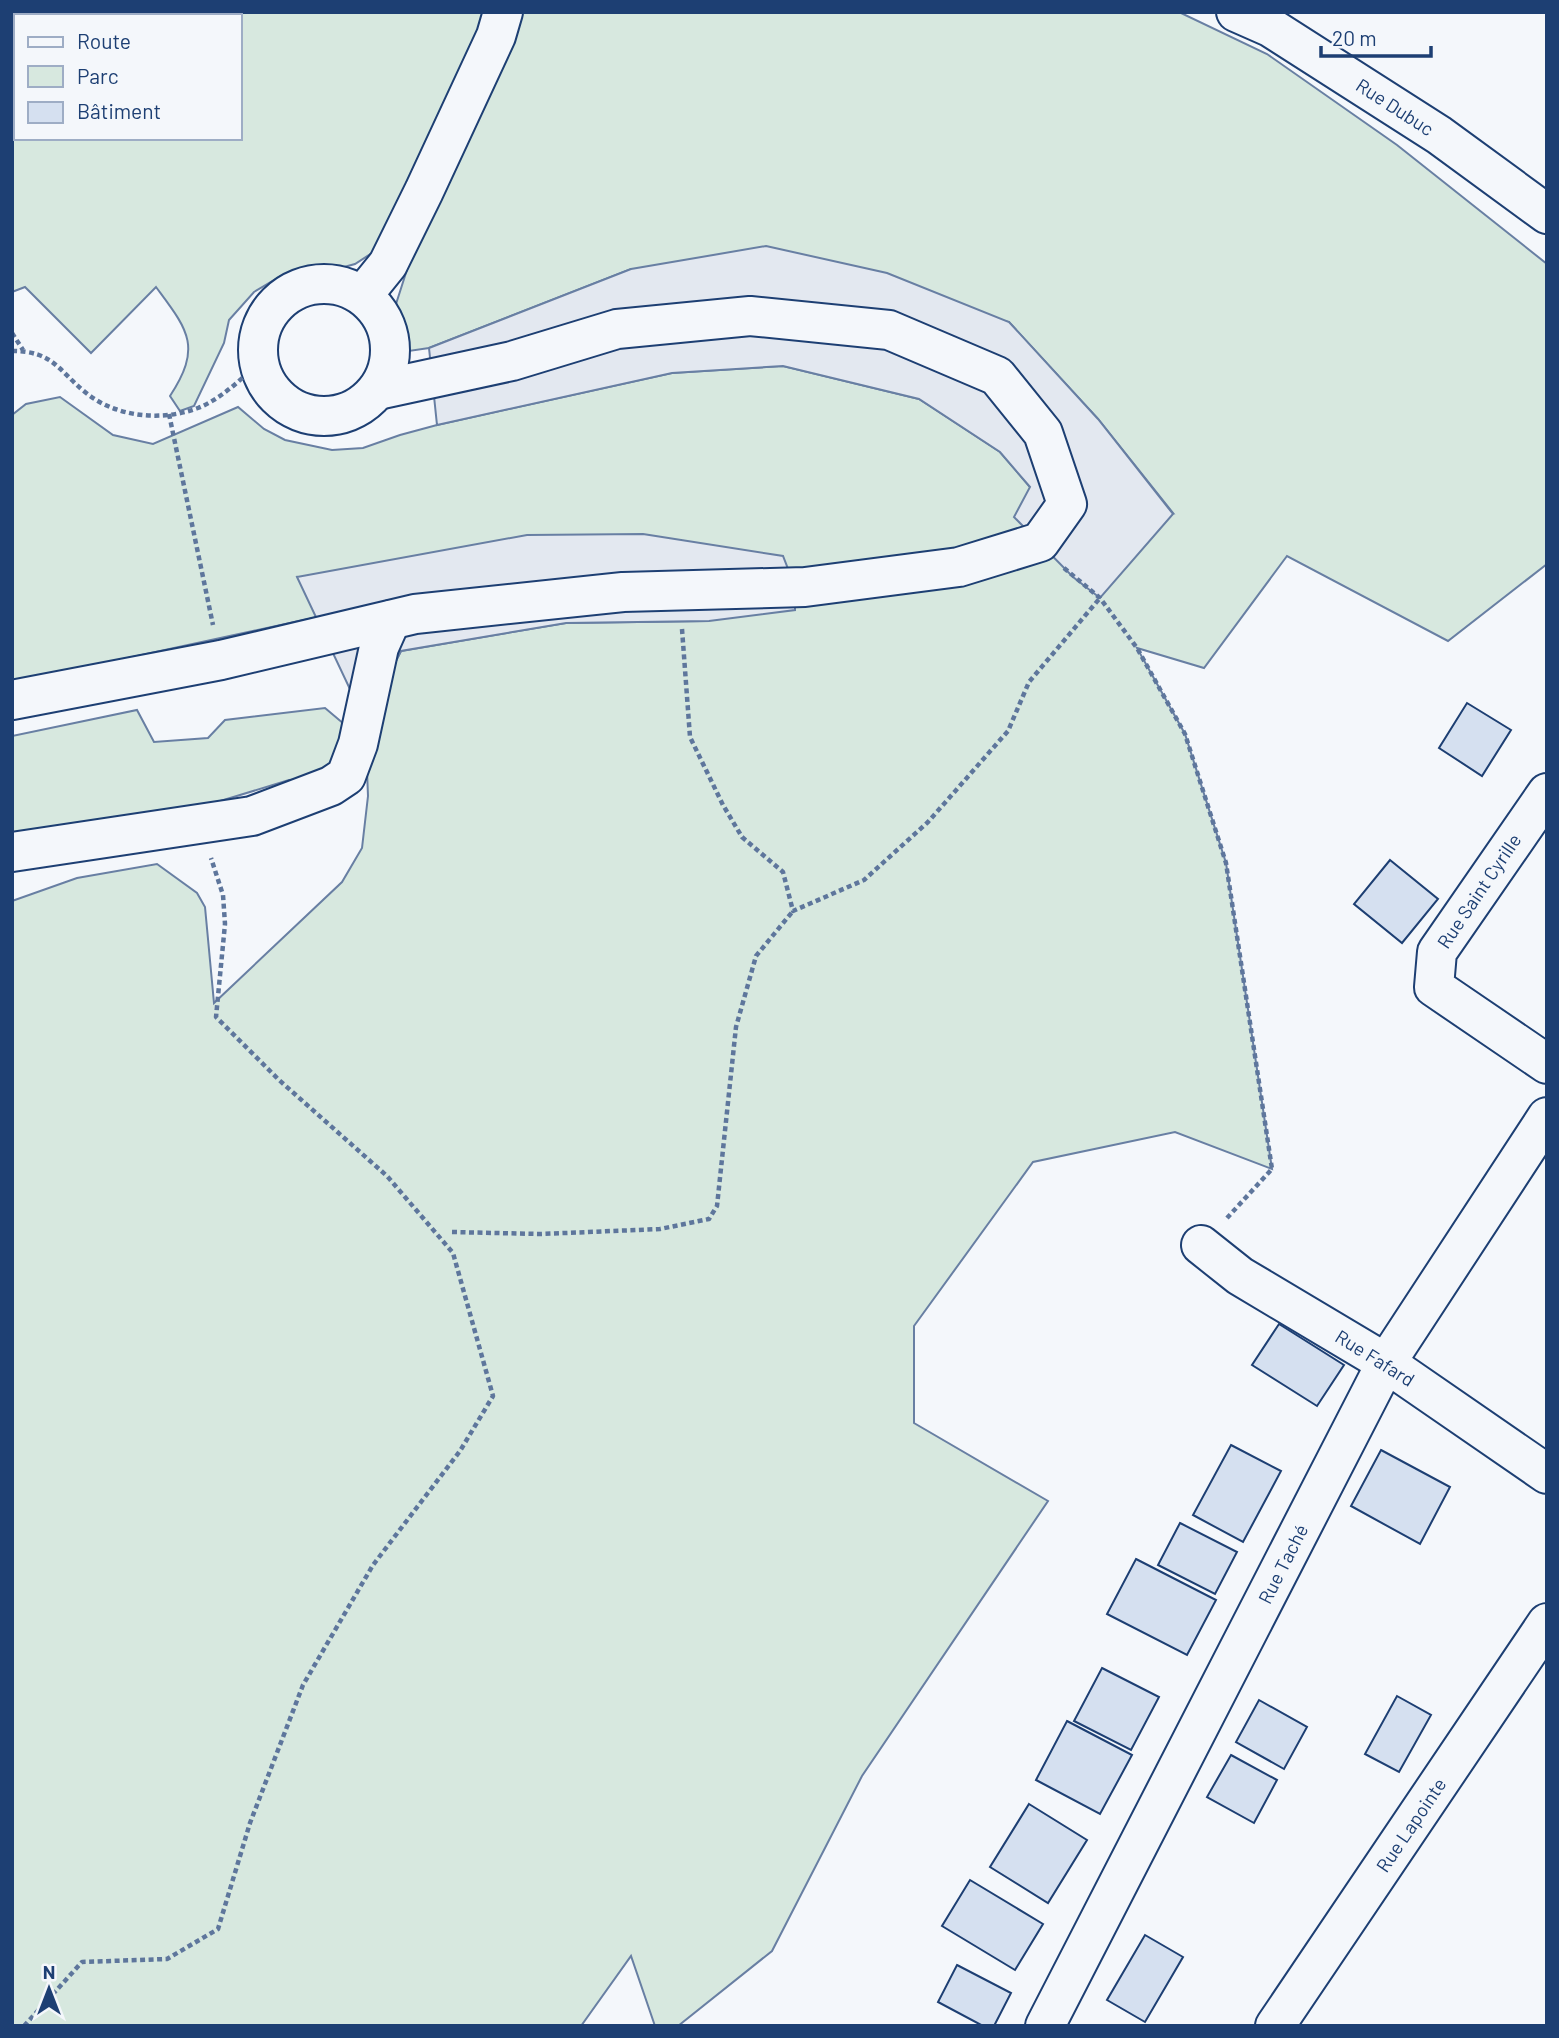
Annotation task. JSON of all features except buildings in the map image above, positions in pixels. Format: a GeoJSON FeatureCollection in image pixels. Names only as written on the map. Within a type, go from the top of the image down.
{"type":"FeatureCollection","features":[{"type":"Feature","properties":{"kind":"street"},"geometry":{"type":"LineString","coordinates":[[363,295],[388,264],[496,36],[503,12]]}},
{"type":"Feature","properties":{"kind":"street","name":"Rue Dubuc"},"geometry":{"type":"LineString","coordinates":[[1236,12],[1273,20],[1547,214]]}},
{"type":"Feature","properties":{"kind":"street"},"geometry":{"type":"LineString","coordinates":[[320,284],[342,285],[363,295],[378,310],[388,328],[391,349],[388,370],[378,390],[363,404],[344,414],[323,416],[302,412],[282,401],[267,384],[259,363],[258,341],[265,319],[279,301],[298,289],[320,284]]}},
{"type":"Feature","properties":{"kind":"street"},"geometry":{"type":"LineString","coordinates":[[12,700],[221,660],[415,614],[623,592],[805,587],[959,567],[1040,541],[1067,505],[1043,433],[997,376],[889,330],[750,316],[617,328],[512,361],[378,390]]}},
{"type":"Feature","properties":{"kind":"street"},"geometry":{"type":"LineString","coordinates":[[12,852],[252,816],[331,786],[346,776],[358,744],[379,647],[391,620]]}},
{"type":"Feature","properties":{"kind":"street","name":"Rue Saint Cyrille"},"geometry":{"type":"LineString","coordinates":[[1547,793],[1437,951],[1434,987],[1547,1064]]}},
{"type":"Feature","properties":{"kind":"street","name":"Rue Taché"},"geometry":{"type":"LineString","coordinates":[[1045,2026],[1386,1363],[1547,1118]]}},
{"type":"Feature","properties":{"kind":"street","name":"Rue Fafard"},"geometry":{"type":"LineString","coordinates":[[1201,1245],[1240,1276],[1386,1363],[1547,1474]]}},
{"type":"Feature","properties":{"kind":"street","name":"Rue Lapointe"},"geometry":{"type":"LineString","coordinates":[[1275,2026],[1547,1623]]}},
{"type":"Feature","properties":{"kind":"path"},"geometry":{"type":"LineString","coordinates":[[12,333],[23,351]]}},
{"type":"Feature","properties":{"kind":"path"},"geometry":{"type":"LineString","coordinates":[[12,351],[42,356],[63,369],[84,391],[106,407],[140,416],[198,408],[230,389],[259,363]]}},
{"type":"Feature","properties":{"kind":"path"},"geometry":{"type":"LineString","coordinates":[[169,414],[221,660]]}},
{"type":"Feature","properties":{"kind":"path"},"geometry":{"type":"LineString","coordinates":[[1040,541],[1073,577],[1100,598],[1137,648],[1185,734],[1226,863],[1272,1170],[1201,1245]]}},
{"type":"Feature","properties":{"kind":"path"},"geometry":{"type":"LineString","coordinates":[[452,1232],[541,1234],[660,1229],[709,1219],[717,1206],[736,1027],[756,956],[793,911],[864,880],[928,822],[1008,731],[1029,682],[1100,598]]}},
{"type":"Feature","properties":{"kind":"path"},"geometry":{"type":"LineString","coordinates":[[681,621],[690,737],[742,837],[783,873],[793,911]]}},
{"type":"Feature","properties":{"kind":"path"},"geometry":{"type":"LineString","coordinates":[[24,2026],[82,1962],[167,1959],[218,1929],[250,1823],[303,1685],[373,1565],[460,1451],[493,1396],[453,1254],[387,1176],[279,1080],[216,1017],[225,914],[223,895],[200,824]]}},
{"type":"Feature","properties":{"kind":"green space"},"geometry":{"type":"Polygon","coordinates":[[[487,12],[372,253],[355,264],[289,282],[281,276],[254,292],[229,320],[224,343],[194,406],[180,411],[170,396],[186,364],[187,338],[176,315],[156,287],[91,353],[25,287],[12,292],[14,88],[14,140],[242,140],[242,14],[121,14],[487,12]]]}},
{"type":"Feature","properties":{"kind":"green space"},"geometry":{"type":"Polygon","coordinates":[[[513,12],[1179,12],[1267,54],[1397,145],[1547,264],[1547,564],[1448,641],[1287,556],[1204,668],[1137,648],[1185,734],[1226,863],[1272,1169],[1175,1132],[1033,1162],[914,1326],[914,1423],[1048,1501],[862,1776],[772,1951],[678,2026],[655,2026],[631,1956],[581,2026],[12,2026],[12,901],[77,878],[157,864],[197,893],[205,907],[214,1003],[342,882],[362,848],[368,796],[365,721],[401,651],[566,623],[709,621],[298,577],[318,617],[12,683],[12,415],[26,404],[60,397],[113,435],[153,444],[238,407],[264,429],[285,440],[332,450],[363,448],[437,425],[672,373],[783,366],[919,399],[1000,452],[1030,487],[1173,513],[1098,419],[1009,322],[631,269],[429,348],[409,351],[399,328],[396,304],[412,254],[513,12]]]}},
{"type":"Feature","properties":{"kind":"green space"},"geometry":{"type":"Polygon","coordinates":[[[325,708],[344,724],[347,745],[324,778],[289,780],[181,813],[12,840],[12,736],[137,710],[154,742],[208,738],[225,720],[325,708]]]}},
{"type":"Feature","properties":{"kind":"shaded area"},"geometry":{"type":"Polygon","coordinates":[[[766,246],[887,273],[1009,322],[1098,419],[1173,514],[1100,598],[1073,577],[1014,517],[1030,487],[1000,452],[919,399],[783,366],[672,373],[437,425],[429,348],[631,269],[766,246]]]}},
{"type":"Feature","properties":{"kind":"shaded area"},"geometry":{"type":"Polygon","coordinates":[[[643,534],[783,556],[795,587],[795,610],[709,621],[566,623],[401,651],[365,721],[297,577],[527,535],[643,534]]]}}]}
